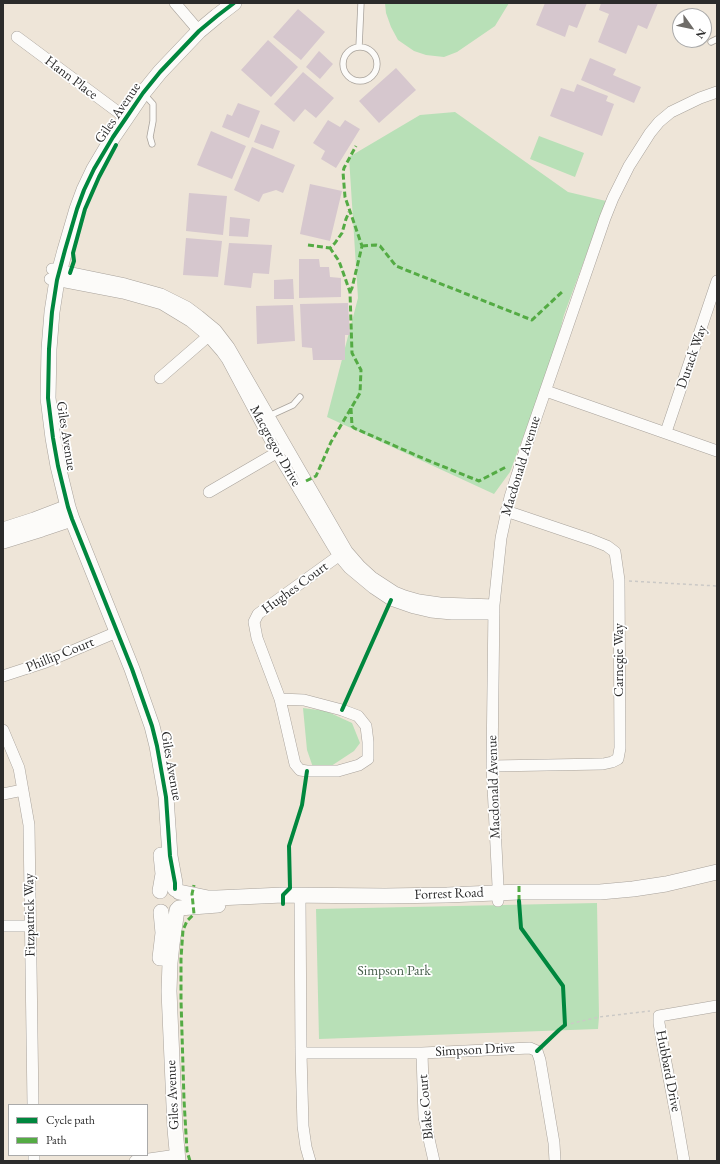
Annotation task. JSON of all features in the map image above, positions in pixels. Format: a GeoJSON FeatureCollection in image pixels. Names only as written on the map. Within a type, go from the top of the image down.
{"type":"FeatureCollection","features":[{"type":"Feature","properties":{"kind":"street"},"geometry":{"type":"LineString","coordinates":[[175,3],[197,28]]}},
{"type":"Feature","properties":{"kind":"street","name":"Giles Avenue"},"geometry":{"type":"LineString","coordinates":[[177,891],[170,856],[166,797],[152,726],[140,692],[95,601],[65,514],[53,488],[46,447],[40,390],[40,364],[42,334],[55,275],[64,221],[84,171],[97,147],[122,116],[220,3]]}},
{"type":"Feature","properties":{"kind":"street","name":"Giles Avenue"},"geometry":{"type":"LineString","coordinates":[[122,116],[136,86],[169,49],[234,3]]}},
{"type":"Feature","properties":{"kind":"street","name":"Hann Place"},"geometry":{"type":"LineString","coordinates":[[18,37],[122,116]]}},
{"type":"Feature","properties":{"kind":"street","name":"Macdonald Avenue"},"geometry":{"type":"LineString","coordinates":[[498,897],[492,766],[494,609],[506,511],[528,441],[605,218],[629,166],[650,133],[659,122],[671,112],[700,98],[717,92]]}},
{"type":"Feature","properties":{"kind":"street","name":"Macgregor Drive"},"geometry":{"type":"LineString","coordinates":[[55,275],[125,284],[161,294],[187,307],[232,352],[269,416],[282,450]]}},
{"type":"Feature","properties":{"kind":"street","name":"Durack Way"},"geometry":{"type":"LineString","coordinates":[[666,432],[717,281]]}},
{"type":"Feature","properties":{"kind":"street"},"geometry":{"type":"LineString","coordinates":[[160,378],[212,333]]}},
{"type":"Feature","properties":{"kind":"street","name":"Macgregor Drive"},"geometry":{"type":"LineString","coordinates":[[212,333],[343,553],[372,577],[395,592],[405,596],[440,604],[494,609]]}},
{"type":"Feature","properties":{"kind":"street"},"geometry":{"type":"LineString","coordinates":[[546,391],[717,451]]}},
{"type":"Feature","properties":{"kind":"street"},"geometry":{"type":"LineString","coordinates":[[209,492],[282,450]]}},
{"type":"Feature","properties":{"kind":"street","name":"Carnegie Way"},"geometry":{"type":"LineString","coordinates":[[492,766],[603,764],[618,759],[620,748],[619,580],[615,552],[607,546],[592,540],[506,511]]}},
{"type":"Feature","properties":{"kind":"street"},"geometry":{"type":"LineString","coordinates":[[3,530],[34,520],[65,514]]}},
{"type":"Feature","properties":{"kind":"street"},"geometry":{"type":"LineString","coordinates":[[3,541],[42,529],[65,514]]}},
{"type":"Feature","properties":{"kind":"street","name":"Hughes Court"},"geometry":{"type":"LineString","coordinates":[[280,699],[304,700],[342,710],[358,716],[366,726],[368,759],[359,765],[338,771],[300,770],[296,764],[280,699],[257,638],[254,622],[258,614],[343,553]]}},
{"type":"Feature","properties":{"kind":"street","name":"Giles Avenue"},"geometry":{"type":"LineString","coordinates":[[112,634],[134,696],[152,764],[158,808],[163,874],[160,891]]}},
{"type":"Feature","properties":{"kind":"street","name":"Phillip Court"},"geometry":{"type":"LineString","coordinates":[[3,676],[46,662],[112,634]]}},
{"type":"Feature","properties":{"kind":"street","name":"Fitzpatrick Way"},"geometry":{"type":"LineString","coordinates":[[3,730],[19,768],[29,825],[33,1104]]}},
{"type":"Feature","properties":{"kind":"street"},"geometry":{"type":"LineString","coordinates":[[3,794],[23,790]]}},
{"type":"Feature","properties":{"kind":"street","name":"Forrest Road"},"geometry":{"type":"LineString","coordinates":[[177,891],[208,898],[300,900],[498,897],[632,889],[686,880],[717,872]]}},
{"type":"Feature","properties":{"kind":"street","name":"Forrest Road"},"geometry":{"type":"LineString","coordinates":[[498,897],[573,900],[665,890],[717,879]]}},
{"type":"Feature","properties":{"kind":"street"},"geometry":{"type":"LineString","coordinates":[[167,888],[177,891],[182,901],[178,909],[173,913],[168,914],[161,912],[157,907],[156,897],[160,891],[167,888]]}},
{"type":"Feature","properties":{"kind":"street"},"geometry":{"type":"LineString","coordinates":[[300,900],[303,1126],[310,1161]]}},
{"type":"Feature","properties":{"kind":"street","name":"Forrest Road"},"geometry":{"type":"LineString","coordinates":[[178,909],[215,905],[300,900]]}},
{"type":"Feature","properties":{"kind":"street","name":"Giles Avenue"},"geometry":{"type":"LineString","coordinates":[[172,1158],[169,991],[172,944],[178,909]]}},
{"type":"Feature","properties":{"kind":"street","name":"Giles Avenue"},"geometry":{"type":"LineString","coordinates":[[161,912],[163,933],[160,965],[160,1019],[172,1158]]}},
{"type":"Feature","properties":{"kind":"street"},"geometry":{"type":"LineString","coordinates":[[3,926],[30,926]]}},
{"type":"Feature","properties":{"kind":"street","name":"Hubbard Drive"},"geometry":{"type":"LineString","coordinates":[[684,1161],[663,1047],[659,1016],[717,1006]]}},
{"type":"Feature","properties":{"kind":"street","name":"Simpson Drive"},"geometry":{"type":"LineString","coordinates":[[301,1053],[422,1053],[530,1048],[537,1051],[540,1060],[556,1161]]}},
{"type":"Feature","properties":{"kind":"street","name":"Blake Court"},"geometry":{"type":"LineString","coordinates":[[422,1053],[424,1117],[434,1161]]}},
{"type":"Feature","properties":{"kind":"street"},"geometry":{"type":"LineString","coordinates":[[135,1161],[172,1158]]}},
{"type":"Feature","properties":{"kind":"lane"},"geometry":{"type":"LineString","coordinates":[[359,47],[361,3]]}},
{"type":"Feature","properties":{"kind":"lane"},"geometry":{"type":"LineString","coordinates":[[359,47],[370,50],[374,55],[377,66],[375,72],[371,76],[366,80],[360,81],[349,77],[345,73],[343,67],[343,62],[348,51],[359,47]]}},
{"type":"Feature","properties":{"kind":"lane"},"geometry":{"type":"LineString","coordinates":[[143,93],[153,104],[153,121],[150,137],[152,144]]}},
{"type":"Feature","properties":{"kind":"lane"},"geometry":{"type":"LineString","coordinates":[[269,416],[293,405],[300,397]]}},
{"type":"Feature","properties":{"kind":"path"},"geometry":{"type":"LineString","coordinates":[[619,580],[717,586]]}},
{"type":"Feature","properties":{"kind":"path"},"geometry":{"type":"LineString","coordinates":[[558,1030],[565,1025],[599,1017],[652,1011],[659,1016]]}},
{"type":"Feature","properties":{"kind":"path"},"geometry":{"type":"LineString","coordinates":[[564,1017],[565,1025]]}},
{"type":"Feature","properties":{"kind":"green space"},"geometry":{"type":"Polygon","coordinates":[[[385,3],[509,3],[495,26],[457,52],[444,57],[426,55],[414,51],[398,40],[386,13],[385,3]]]}},
{"type":"Feature","properties":{"kind":"green space"},"geometry":{"type":"Polygon","coordinates":[[[455,112],[568,192],[606,201],[564,315],[553,358],[510,472],[494,494],[327,417],[358,298],[349,157],[420,115],[455,112]]]}},
{"type":"Feature","properties":{"kind":"green space"},"geometry":{"type":"Polygon","coordinates":[[[539,136],[584,153],[575,177],[530,159],[539,136]]]}},
{"type":"Feature","properties":{"kind":"green space"},"geometry":{"type":"Polygon","coordinates":[[[303,708],[326,711],[352,723],[360,743],[354,751],[316,776],[307,750],[303,708]]]}},
{"type":"Feature","properties":{"kind":"green space","name":"Simpson Park"},"geometry":{"type":"Polygon","coordinates":[[[597,903],[598,1029],[319,1039],[316,909],[597,903]]]}},
{"type":"Feature","properties":{"kind":"building"},"geometry":{"type":"Polygon","coordinates":[[[545,3],[587,3],[577,28],[569,25],[565,37],[536,25],[545,3]]]}},
{"type":"Feature","properties":{"kind":"building"},"geometry":{"type":"Polygon","coordinates":[[[601,3],[658,3],[647,29],[638,25],[626,54],[598,42],[609,14],[599,10],[601,3]]]}},
{"type":"Feature","properties":{"kind":"building"},"geometry":{"type":"Polygon","coordinates":[[[298,9],[325,32],[301,60],[273,37],[298,9]]]}},
{"type":"Feature","properties":{"kind":"building"},"geometry":{"type":"Polygon","coordinates":[[[268,40],[298,67],[271,97],[241,70],[268,40]]]}},
{"type":"Feature","properties":{"kind":"building"},"geometry":{"type":"Polygon","coordinates":[[[319,51],[333,64],[320,79],[306,67],[319,51]]]}},
{"type":"Feature","properties":{"kind":"building"},"geometry":{"type":"Polygon","coordinates":[[[590,58],[616,69],[613,75],[641,87],[634,103],[581,80],[590,58]]]}},
{"type":"Feature","properties":{"kind":"building"},"geometry":{"type":"Polygon","coordinates":[[[396,68],[416,90],[379,123],[359,101],[396,68]]]}},
{"type":"Feature","properties":{"kind":"building"},"geometry":{"type":"Polygon","coordinates":[[[303,72],[334,98],[316,118],[305,109],[294,122],[274,104],[303,72]]]}},
{"type":"Feature","properties":{"kind":"building"},"geometry":{"type":"Polygon","coordinates":[[[577,84],[608,96],[606,101],[614,104],[602,136],[550,116],[561,88],[574,92],[577,84]]]}},
{"type":"Feature","properties":{"kind":"building"},"geometry":{"type":"Polygon","coordinates":[[[238,103],[260,111],[249,138],[222,127],[227,114],[232,116],[238,103]]]}},
{"type":"Feature","properties":{"kind":"building"},"geometry":{"type":"Polygon","coordinates":[[[328,120],[340,127],[345,120],[360,129],[336,168],[321,159],[325,151],[313,143],[328,120]]]}},
{"type":"Feature","properties":{"kind":"building"},"geometry":{"type":"Polygon","coordinates":[[[261,124],[280,131],[273,149],[254,142],[261,124]]]}},
{"type":"Feature","properties":{"kind":"building"},"geometry":{"type":"Polygon","coordinates":[[[211,131],[246,146],[232,179],[197,165],[211,131]]]}},
{"type":"Feature","properties":{"kind":"building"},"geometry":{"type":"Polygon","coordinates":[[[252,147],[295,165],[283,193],[276,190],[263,194],[259,202],[234,190],[252,147]]]}},
{"type":"Feature","properties":{"kind":"building"},"geometry":{"type":"Polygon","coordinates":[[[310,184],[342,191],[330,241],[300,234],[310,184]]]}},
{"type":"Feature","properties":{"kind":"building"},"geometry":{"type":"Polygon","coordinates":[[[189,193],[227,196],[223,235],[186,231],[189,193]]]}},
{"type":"Feature","properties":{"kind":"building"},"geometry":{"type":"Polygon","coordinates":[[[230,217],[250,219],[248,237],[229,236],[230,217]]]}},
{"type":"Feature","properties":{"kind":"building"},"geometry":{"type":"Polygon","coordinates":[[[186,238],[222,241],[218,277],[183,275],[186,238]]]}},
{"type":"Feature","properties":{"kind":"building"},"geometry":{"type":"Polygon","coordinates":[[[229,243],[272,245],[269,274],[253,273],[251,288],[224,285],[229,243]]]}},
{"type":"Feature","properties":{"kind":"building"},"geometry":{"type":"Polygon","coordinates":[[[299,259],[319,259],[320,267],[329,267],[330,277],[341,278],[341,297],[299,298],[299,259]]]}},
{"type":"Feature","properties":{"kind":"building"},"geometry":{"type":"Polygon","coordinates":[[[293,279],[294,299],[274,299],[274,280],[293,279]]]}},
{"type":"Feature","properties":{"kind":"building"},"geometry":{"type":"Polygon","coordinates":[[[348,303],[350,335],[345,335],[345,360],[313,360],[312,348],[302,347],[300,304],[348,303]]]}},
{"type":"Feature","properties":{"kind":"building"},"geometry":{"type":"Polygon","coordinates":[[[293,305],[295,341],[257,344],[256,306],[293,305]]]}},
{"type":"Feature","properties":{"kind":"marked path"},"geometry":{"type":"LineString","coordinates":[[350,292],[362,246],[345,197],[343,172],[356,146]]}},
{"type":"Feature","properties":{"kind":"marked path"},"geometry":{"type":"LineString","coordinates":[[308,245],[330,248],[342,233],[349,212]]}},
{"type":"Feature","properties":{"kind":"marked path"},"geometry":{"type":"LineString","coordinates":[[362,246],[380,246],[396,266],[532,320],[563,291]]}},
{"type":"Feature","properties":{"kind":"marked path"},"geometry":{"type":"LineString","coordinates":[[306,481],[316,476],[331,442],[360,393],[361,370],[352,353],[350,292],[339,261],[330,248]]}},
{"type":"Feature","properties":{"kind":"marked path"},"geometry":{"type":"LineString","coordinates":[[351,408],[352,426],[354,428],[479,481],[506,467]]}},
{"type":"Feature","properties":{"kind":"marked path"},"geometry":{"type":"LineString","coordinates":[[190,1161],[187,1151],[184,1100],[181,958],[183,930],[187,921],[194,914],[192,894],[194,885]]}},
{"type":"Feature","properties":{"kind":"marked path"},"geometry":{"type":"LineString","coordinates":[[519,886],[519,901]]}},
{"type":"Feature","properties":{"kind":"cycle path"},"geometry":{"type":"LineString","coordinates":[[175,889],[170,856],[166,797],[152,726],[132,669],[72,519],[58,466],[48,398],[49,349],[52,312],[57,280],[77,209],[94,169],[113,137],[143,93],[160,72],[199,31],[234,3]]}},
{"type":"Feature","properties":{"kind":"cycle path"},"geometry":{"type":"LineString","coordinates":[[70,273],[74,261],[73,253],[85,209],[99,177],[116,145]]}},
{"type":"Feature","properties":{"kind":"cycle path"},"geometry":{"type":"LineString","coordinates":[[342,710],[391,600]]}},
{"type":"Feature","properties":{"kind":"cycle path"},"geometry":{"type":"LineString","coordinates":[[283,904],[283,895],[290,888],[289,846],[302,805],[307,771]]}},
{"type":"Feature","properties":{"kind":"cycle path"},"geometry":{"type":"LineString","coordinates":[[519,901],[521,928],[563,986],[565,1025],[537,1051]]}}]}
